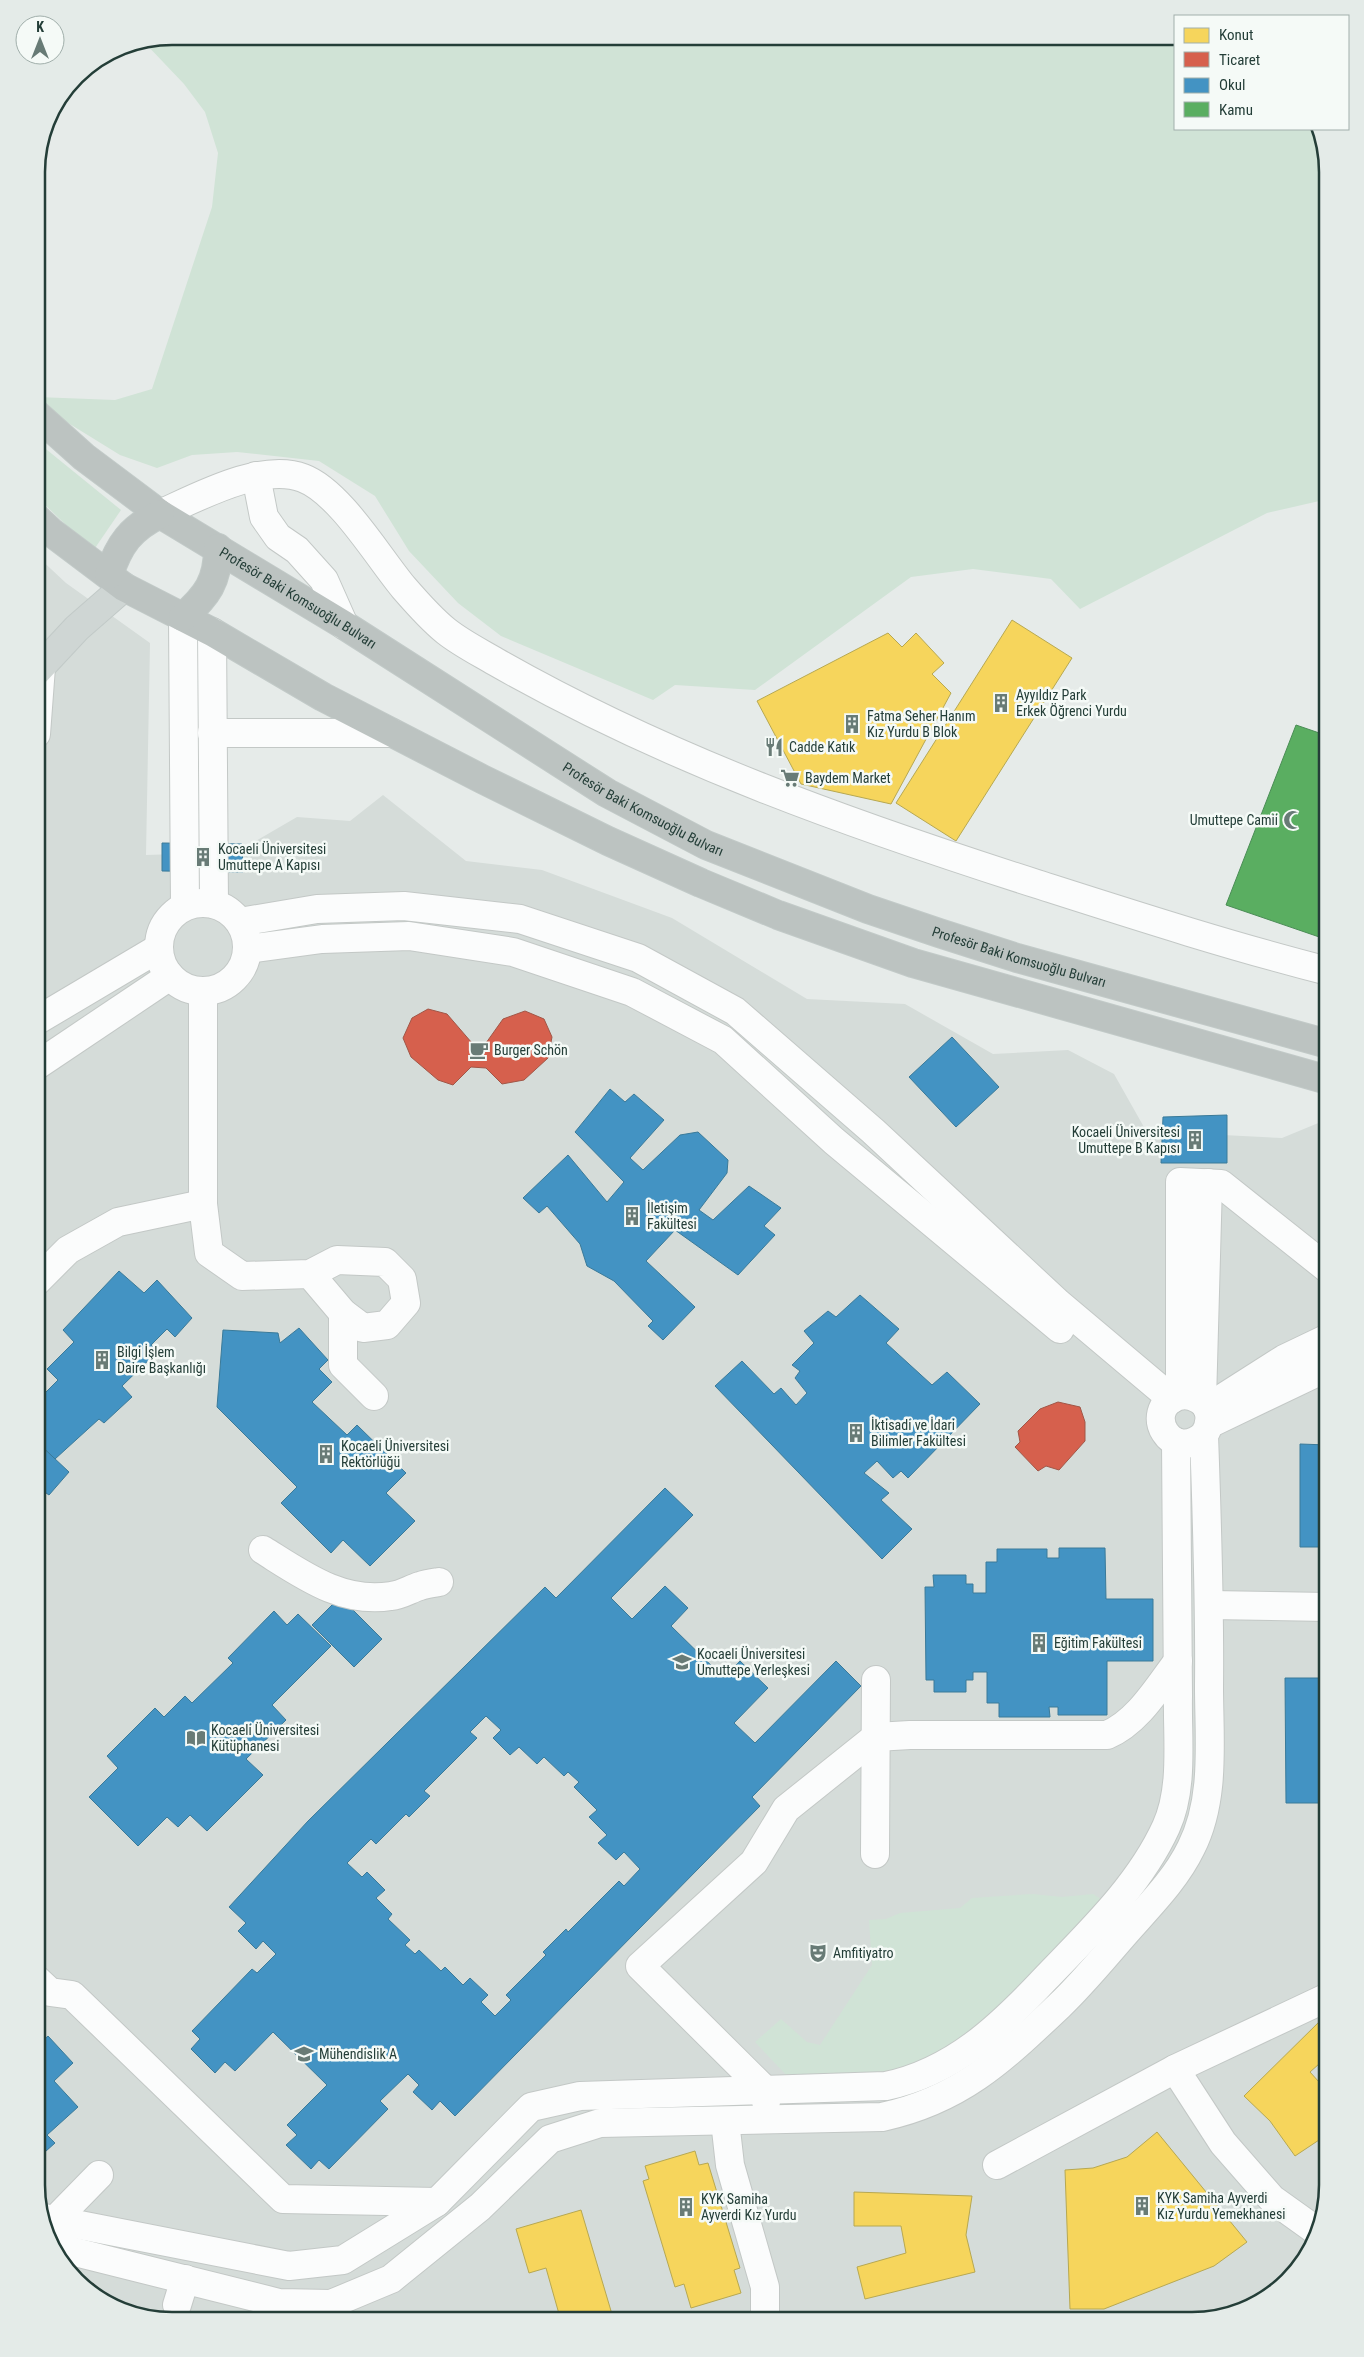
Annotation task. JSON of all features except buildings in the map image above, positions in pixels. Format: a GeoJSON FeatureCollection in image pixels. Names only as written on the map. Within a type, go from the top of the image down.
{"type":"FeatureCollection","features":[{"type":"Feature","properties":{"kind":"highway","name":"Profesör Baki Komsuoğlu Bulvarı"},"geometry":{"type":"LineString","coordinates":[[45,422],[84,457],[160,514],[344,625],[607,793],[706,845],[877,912],[1000,952],[1319,1041]]}},
{"type":"Feature","properties":{"kind":"highway"},"geometry":{"type":"LineString","coordinates":[[117,581],[116,555],[128,536],[143,522],[160,514]]}},
{"type":"Feature","properties":{"kind":"highway"},"geometry":{"type":"LineString","coordinates":[[45,526],[117,581],[392,733],[608,841],[701,883],[846,941],[913,963],[1319,1077]]}},
{"type":"Feature","properties":{"kind":"highway"},"geometry":{"type":"LineString","coordinates":[[183,618],[207,593],[214,580],[218,565],[218,548]]}},
{"type":"Feature","properties":{"kind":"main road"},"geometry":{"type":"LineString","coordinates":[[45,663],[117,581]]}},
{"type":"Feature","properties":{"kind":"street"},"geometry":{"type":"LineString","coordinates":[[160,514],[203,495],[256,476],[280,473],[299,476],[316,483],[333,496],[405,589],[444,630],[521,676],[592,714],[714,768],[846,820],[1146,919],[1275,958],[1319,969]]}},
{"type":"Feature","properties":{"kind":"street"},"geometry":{"type":"LineString","coordinates":[[256,476],[264,517],[278,537],[297,550],[324,580],[344,625]]}},
{"type":"Feature","properties":{"kind":"street"},"geometry":{"type":"LineString","coordinates":[[183,618],[186,906]]}},
{"type":"Feature","properties":{"kind":"street"},"geometry":{"type":"LineString","coordinates":[[212,632],[214,904]]}},
{"type":"Feature","properties":{"kind":"street"},"geometry":{"type":"LineString","coordinates":[[212,733],[392,733]]}},
{"type":"Feature","properties":{"kind":"street"},"geometry":{"type":"LineString","coordinates":[[214,904],[230,912],[240,922],[248,948],[245,964],[237,977],[225,986],[211,992],[203,992],[181,986],[170,976],[159,948],[161,934],[167,922],[176,912],[186,906],[214,904]]}},
{"type":"Feature","properties":{"kind":"street"},"geometry":{"type":"LineString","coordinates":[[240,922],[317,909],[404,906],[520,919],[638,958],[735,1011],[873,1131],[1058,1303],[1191,1411]]}},
{"type":"Feature","properties":{"kind":"street"},"geometry":{"type":"LineString","coordinates":[[248,948],[322,939],[409,936],[513,952],[632,992],[723,1040],[834,1140],[1191,1411]]}},
{"type":"Feature","properties":{"kind":"street"},"geometry":{"type":"LineString","coordinates":[[45,1016],[159,948]]}},
{"type":"Feature","properties":{"kind":"street"},"geometry":{"type":"LineString","coordinates":[[45,1060],[170,976]]}},
{"type":"Feature","properties":{"kind":"street"},"geometry":{"type":"LineString","coordinates":[[203,992],[203,1204],[209,1253],[242,1276],[310,1274],[337,1260],[385,1262],[402,1279],[406,1303],[387,1325],[364,1328],[343,1313],[310,1274]]}},
{"type":"Feature","properties":{"kind":"street"},"geometry":{"type":"LineString","coordinates":[[52,2227],[289,2266],[343,2260],[437,2202],[531,2108],[580,2096],[886,2086],[929,2074],[952,2062],[983,2040],[1016,2010],[1131,1884],[1149,1859],[1173,1810],[1176,1788],[1178,1661],[1176,1442],[1192,1444],[1180,1182],[1221,1184],[1319,1262]]}},
{"type":"Feature","properties":{"kind":"street"},"geometry":{"type":"LineString","coordinates":[[53,2227],[185,2279],[279,2303],[332,2312],[391,2278],[480,2207],[550,2139],[600,2123],[882,2117],[927,2104],[966,2085],[1006,2056],[1074,1992],[1160,1893],[1179,1869],[1192,1847],[1203,1818],[1208,1791],[1210,1605],[1191,1411],[1208,1183]]}},
{"type":"Feature","properties":{"kind":"street"},"geometry":{"type":"LineString","coordinates":[[45,1273],[68,1250],[118,1222],[203,1204]]}},
{"type":"Feature","properties":{"kind":"street"},"geometry":{"type":"LineString","coordinates":[[343,1313],[343,1365],[374,1396]]}},
{"type":"Feature","properties":{"kind":"street"},"geometry":{"type":"LineString","coordinates":[[1191,1411],[1284,1359],[1319,1342]]}},
{"type":"Feature","properties":{"kind":"street"},"geometry":{"type":"LineString","coordinates":[[1191,1411],[1319,1369]]}},
{"type":"Feature","properties":{"kind":"street"},"geometry":{"type":"LineString","coordinates":[[263,1550],[315,1583],[364,1598],[392,1596],[408,1592],[418,1586],[439,1582]]}},
{"type":"Feature","properties":{"kind":"street"},"geometry":{"type":"LineString","coordinates":[[1210,1605],[1319,1607]]}},
{"type":"Feature","properties":{"kind":"street"},"geometry":{"type":"LineString","coordinates":[[768,2120],[765,2090],[640,1966],[754,1862],[786,1809],[876,1737],[910,1735],[1107,1735],[1117,1731],[1132,1719],[1178,1661]]}},
{"type":"Feature","properties":{"kind":"street"},"geometry":{"type":"LineString","coordinates":[[875,1854],[876,1680]]}},
{"type":"Feature","properties":{"kind":"street"},"geometry":{"type":"LineString","coordinates":[[45,1987],[50,1992],[72,1995],[283,2199],[437,2202]]}},
{"type":"Feature","properties":{"kind":"street"},"geometry":{"type":"LineString","coordinates":[[997,2165],[1175,2069],[1319,2001]]}},
{"type":"Feature","properties":{"kind":"street"},"geometry":{"type":"LineString","coordinates":[[1175,2069],[1222,2143],[1272,2199],[1312,2227]]}},
{"type":"Feature","properties":{"kind":"street"},"geometry":{"type":"LineString","coordinates":[[725,2121],[730,2166],[765,2287],[766,2312]]}},
{"type":"Feature","properties":{"kind":"street"},"geometry":{"type":"LineString","coordinates":[[51,2224],[99,2175]]}},
{"type":"Feature","properties":{"kind":"street"},"geometry":{"type":"LineString","coordinates":[[177,2305],[185,2279]]}},
{"type":"Feature","properties":{"kind":"shaded area","name":"Kocaeli Üniversitesi Umuttepe Yerleşkesi"},"geometry":{"type":"Polygon","coordinates":[[[45,563],[66,583],[150,643],[146,855],[237,852],[297,817],[350,821],[383,795],[466,861],[542,870],[672,918],[807,999],[905,1004],[993,1054],[1068,1050],[1114,1074],[1149,1136],[1223,1135],[1282,1138],[1319,1123],[1319,2193],[1317,2209],[1306,2241],[1298,2255],[1276,2280],[1248,2299],[1225,2308],[1192,2312],[164,2312],[148,2310],[116,2299],[102,2291],[77,2269],[66,2255],[52,2226],[47,2209],[45,2185],[45,563]]]}},
{"type":"Feature","properties":{"kind":"green space"},"geometry":{"type":"Polygon","coordinates":[[[172,45],[1174,45],[1174,130],[1312,130],[1315,139],[1319,172],[1319,501],[1267,513],[1080,609],[1051,579],[973,569],[911,577],[755,690],[675,685],[653,700],[501,636],[458,603],[409,551],[375,496],[319,461],[237,452],[192,455],[157,468],[120,455],[52,413],[45,406],[45,397],[115,400],[152,389],[212,207],[218,153],[205,112],[184,84],[149,47],[172,45]]]}},
{"type":"Feature","properties":{"kind":"green space"},"geometry":{"type":"Polygon","coordinates":[[[45,448],[121,510],[93,551],[45,505],[45,448]]]}},
{"type":"Feature","properties":{"kind":"green space"},"geometry":{"type":"Polygon","coordinates":[[[1032,1894],[1062,1897],[1093,1894],[1106,1902],[1018,2000],[946,2056],[891,2073],[789,2078],[755,2042],[781,2019],[807,2042],[820,2045],[872,1965],[869,1920],[886,1919],[900,1913],[960,1908],[972,1898],[1032,1894]]]}},
{"type":"Feature","properties":{"kind":"place","name":"Ayyıldız Park Erkek Öğrenci Yurdu"},"geometry":{"type":"Point","coordinates":[1001,703]}},
{"type":"Feature","properties":{"kind":"place","name":"Fatma Seher Hanım Kız Yurdu B Blok"},"geometry":{"type":"Point","coordinates":[852,724]}},
{"type":"Feature","properties":{"kind":"place","name":"Cadde Katık"},"geometry":{"type":"Point","coordinates":[774,747]}},
{"type":"Feature","properties":{"kind":"place","name":"Baydem Market"},"geometry":{"type":"Point","coordinates":[790,778]}},
{"type":"Feature","properties":{"kind":"place","name":"Umuttepe Camii"},"geometry":{"type":"Point","coordinates":[1293,820]}},
{"type":"Feature","properties":{"kind":"place","name":"Kocaeli Üniversitesi Umuttepe A Kapısı"},"geometry":{"type":"Point","coordinates":[203,857]}},
{"type":"Feature","properties":{"kind":"place","name":"Burger Schön"},"geometry":{"type":"Point","coordinates":[479,1050]}},
{"type":"Feature","properties":{"kind":"place","name":"Kocaeli Üniversitesi Umuttepe B Kapısı"},"geometry":{"type":"Point","coordinates":[1195,1140]}},
{"type":"Feature","properties":{"kind":"place","name":"İletişim Fakültesi"},"geometry":{"type":"Point","coordinates":[632,1216]}},
{"type":"Feature","properties":{"kind":"place","name":"Bilgi İşlem Daire Başkanlığı"},"geometry":{"type":"Point","coordinates":[102,1360]}},
{"type":"Feature","properties":{"kind":"place","name":"İktisadi ve İdari Bilimler Fakültesi"},"geometry":{"type":"Point","coordinates":[856,1433]}},
{"type":"Feature","properties":{"kind":"place","name":"Kocaeli Üniversitesi Rektörlüğü"},"geometry":{"type":"Point","coordinates":[326,1454]}},
{"type":"Feature","properties":{"kind":"place","name":"Eğitim Fakültesi"},"geometry":{"type":"Point","coordinates":[1039,1643]}},
{"type":"Feature","properties":{"kind":"place","name":"Kocaeli Üniversitesi Umuttepe Yerleşkesi"},"geometry":{"type":"Point","coordinates":[682,1662]}},
{"type":"Feature","properties":{"kind":"place","name":"Kocaeli Üniversitesi Kütüphanesi"},"geometry":{"type":"Point","coordinates":[196,1738]}},
{"type":"Feature","properties":{"kind":"place","name":"Amfitiyatro"},"geometry":{"type":"Point","coordinates":[818,1953]}},
{"type":"Feature","properties":{"kind":"place","name":"Mühendislik A"},"geometry":{"type":"Point","coordinates":[304,2054]}},
{"type":"Feature","properties":{"kind":"place","name":"KYK Samiha Ayverdi Kız Yurdu Yemekhanesi"},"geometry":{"type":"Point","coordinates":[1142,2206]}},
{"type":"Feature","properties":{"kind":"place","name":"KYK Samiha Ayverdi Kız Yurdu"},"geometry":{"type":"Point","coordinates":[686,2207]}}]}
